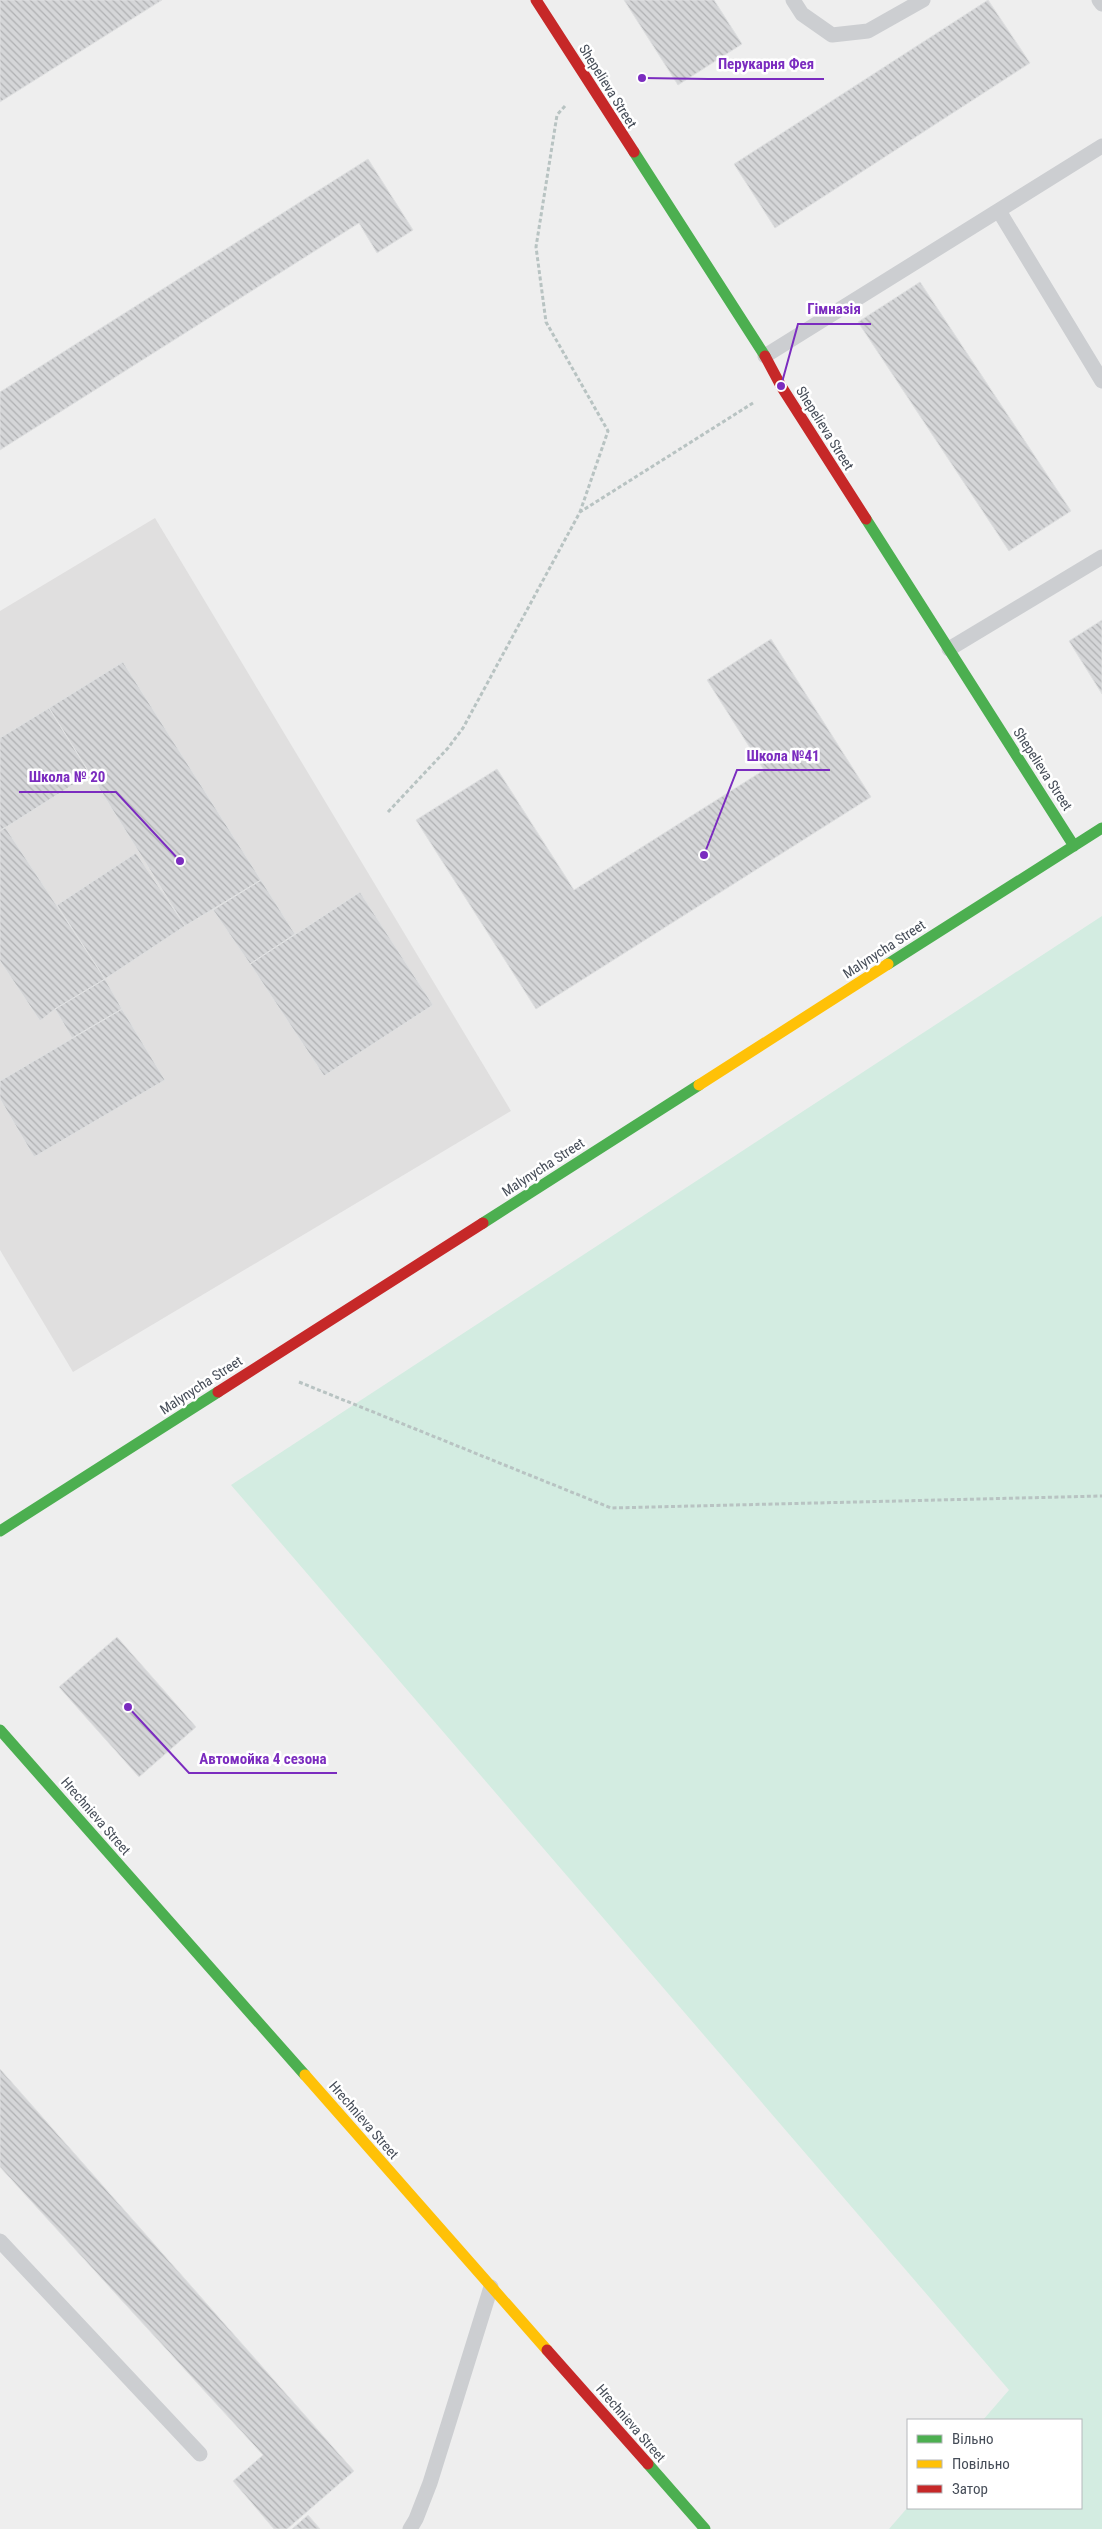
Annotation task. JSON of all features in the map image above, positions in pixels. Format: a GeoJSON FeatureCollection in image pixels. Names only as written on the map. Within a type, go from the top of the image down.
{"type":"FeatureCollection","features":[{"type":"Feature","properties":{"kind":"street","name":"Shepelieva Street"},"geometry":{"type":"LineString","coordinates":[[536,0],[765,356],[781,386],[1074,846]]}},
{"type":"Feature","properties":{"kind":"street","name":"Malynycha Street"},"geometry":{"type":"LineString","coordinates":[[0,1531],[1102,828]]}},
{"type":"Feature","properties":{"kind":"street","name":"Hrechnieva Street"},"geometry":{"type":"LineString","coordinates":[[0,1730],[705,2529]]}},
{"type":"Feature","properties":{"kind":"lane"},"geometry":{"type":"LineString","coordinates":[[793,0],[802,14],[832,35],[868,31],[923,0]]}},
{"type":"Feature","properties":{"kind":"lane"},"geometry":{"type":"LineString","coordinates":[[1099,0],[1102,4]]}},
{"type":"Feature","properties":{"kind":"lane"},"geometry":{"type":"LineString","coordinates":[[765,356],[1102,146]]}},
{"type":"Feature","properties":{"kind":"lane"},"geometry":{"type":"LineString","coordinates":[[999,211],[1102,381]]}},
{"type":"Feature","properties":{"kind":"lane"},"geometry":{"type":"LineString","coordinates":[[949,649],[1102,557]]}},
{"type":"Feature","properties":{"kind":"lane"},"geometry":{"type":"LineString","coordinates":[[0,2241],[200,2454]]}},
{"type":"Feature","properties":{"kind":"lane"},"geometry":{"type":"LineString","coordinates":[[410,2529],[416,2519],[430,2483],[491,2287]]}},
{"type":"Feature","properties":{"kind":"path"},"geometry":{"type":"LineString","coordinates":[[388,812],[448,748],[463,728],[580,512],[608,432],[546,322],[536,247],[556,115],[588,82]]}},
{"type":"Feature","properties":{"kind":"path"},"geometry":{"type":"LineString","coordinates":[[580,512],[781,386]]}},
{"type":"Feature","properties":{"kind":"path"},"geometry":{"type":"LineString","coordinates":[[259,1366],[611,1508],[1102,1496]]}},
{"type":"Feature","properties":{"kind":"shaded area"},"geometry":{"type":"Polygon","coordinates":[[[155,518],[511,1111],[73,1372],[0,1250],[0,611],[155,518]]]}},
{"type":"Feature","properties":{"kind":"green space"},"geometry":{"type":"Polygon","coordinates":[[[1102,916],[1102,2529],[889,2529],[907,2508],[1082,2509],[1082,2419],[984,2419],[1009,2390],[231,1485],[1102,916]]]}},
{"type":"Feature","properties":{"kind":"building"},"geometry":{"type":"Polygon","coordinates":[[[0,0],[162,0],[0,102],[0,0]]]}},
{"type":"Feature","properties":{"kind":"building"},"geometry":{"type":"Polygon","coordinates":[[[624,0],[714,0],[742,44],[678,85],[624,0]]]}},
{"type":"Feature","properties":{"kind":"building"},"geometry":{"type":"Polygon","coordinates":[[[988,0],[1030,63],[775,228],[734,164],[988,0]]]}},
{"type":"Feature","properties":{"kind":"building"},"geometry":{"type":"Polygon","coordinates":[[[368,159],[413,230],[377,253],[359,223],[0,450],[0,392],[368,159]]]}},
{"type":"Feature","properties":{"kind":"building"},"geometry":{"type":"Polygon","coordinates":[[[920,282],[1071,511],[1009,551],[858,322],[920,282]]]}},
{"type":"Feature","properties":{"kind":"building"},"geometry":{"type":"Polygon","coordinates":[[[1102,620],[1102,694],[1069,641],[1102,620]]]}},
{"type":"Feature","properties":{"kind":"building"},"geometry":{"type":"Polygon","coordinates":[[[771,639],[871,797],[536,1009],[416,820],[497,769],[574,890],[764,770],[707,680],[771,639]]]}},
{"type":"Feature","properties":{"kind":"building"},"geometry":{"type":"Polygon","coordinates":[[[123,662],[261,880],[185,926],[49,708],[123,662]]]}},
{"type":"Feature","properties":{"kind":"building"},"geometry":{"type":"Polygon","coordinates":[[[49,708],[90,774],[0,831],[0,738],[49,708]]]}},
{"type":"Feature","properties":{"kind":"building"},"geometry":{"type":"Polygon","coordinates":[[[5,827],[105,979],[55,1009],[40,1021],[0,961],[0,831],[5,827]]]}},
{"type":"Feature","properties":{"kind":"building"},"geometry":{"type":"Polygon","coordinates":[[[136,853],[185,926],[105,979],[57,905],[136,853]]]}},
{"type":"Feature","properties":{"kind":"building"},"geometry":{"type":"Polygon","coordinates":[[[261,880],[295,934],[250,964],[213,910],[261,880]]]}},
{"type":"Feature","properties":{"kind":"building"},"geometry":{"type":"Polygon","coordinates":[[[360,892],[433,1005],[324,1076],[250,964],[360,892]]]}},
{"type":"Feature","properties":{"kind":"building"},"geometry":{"type":"Polygon","coordinates":[[[105,979],[122,1009],[72,1038],[55,1009],[105,979]]]}},
{"type":"Feature","properties":{"kind":"building"},"geometry":{"type":"Polygon","coordinates":[[[122,1009],[165,1080],[34,1157],[0,1099],[0,1081],[122,1009]]]}},
{"type":"Feature","properties":{"kind":"building"},"geometry":{"type":"Polygon","coordinates":[[[117,1637],[196,1727],[139,1777],[59,1687],[117,1637]]]}},
{"type":"Feature","properties":{"kind":"building"},"geometry":{"type":"Polygon","coordinates":[[[0,2069],[354,2471],[287,2529],[274,2529],[233,2481],[263,2455],[0,2167],[0,2069]]]}},
{"type":"Feature","properties":{"kind":"building"},"geometry":{"type":"Polygon","coordinates":[[[308,2515],[320,2529],[292,2529],[308,2515]]]}},
{"type":"Feature","properties":{"kind":"traffic: fast"},"geometry":{"type":"LineString","coordinates":[[634,152],[765,356]]}},
{"type":"Feature","properties":{"kind":"traffic: fast"},"geometry":{"type":"LineString","coordinates":[[866,519],[1074,846]]}},
{"type":"Feature","properties":{"kind":"traffic: fast"},"geometry":{"type":"LineString","coordinates":[[888,964],[1102,828]]}},
{"type":"Feature","properties":{"kind":"traffic: fast"},"geometry":{"type":"LineString","coordinates":[[483,1223],[699,1085]]}},
{"type":"Feature","properties":{"kind":"traffic: fast"},"geometry":{"type":"LineString","coordinates":[[0,1531],[218,1392]]}},
{"type":"Feature","properties":{"kind":"traffic: fast"},"geometry":{"type":"LineString","coordinates":[[0,1730],[305,2075]]}},
{"type":"Feature","properties":{"kind":"traffic: fast"},"geometry":{"type":"LineString","coordinates":[[648,2464],[705,2529]]}},
{"type":"Feature","properties":{"kind":"traffic: slow"},"geometry":{"type":"LineString","coordinates":[[699,1085],[888,964]]}},
{"type":"Feature","properties":{"kind":"traffic: slow"},"geometry":{"type":"LineString","coordinates":[[305,2075],[547,2350]]}},
{"type":"Feature","properties":{"kind":"traffic: jam"},"geometry":{"type":"LineString","coordinates":[[536,0],[634,152]]}},
{"type":"Feature","properties":{"kind":"traffic: jam"},"geometry":{"type":"LineString","coordinates":[[765,356],[781,386],[866,519]]}},
{"type":"Feature","properties":{"kind":"traffic: jam"},"geometry":{"type":"LineString","coordinates":[[218,1392],[483,1223]]}},
{"type":"Feature","properties":{"kind":"traffic: jam"},"geometry":{"type":"LineString","coordinates":[[547,2350],[648,2464]]}},
{"type":"Feature","properties":{"kind":"place","name":"Перукарня Фея"},"geometry":{"type":"Point","coordinates":[642,78]}},
{"type":"Feature","properties":{"kind":"place","name":"Гімназія"},"geometry":{"type":"Point","coordinates":[781,386]}},
{"type":"Feature","properties":{"kind":"place","name":"Школа №41"},"geometry":{"type":"Point","coordinates":[704,855]}},
{"type":"Feature","properties":{"kind":"place","name":"Школа № 20"},"geometry":{"type":"Point","coordinates":[180,861]}},
{"type":"Feature","properties":{"kind":"place","name":"Автомойка 4 сезона"},"geometry":{"type":"Point","coordinates":[128,1707]}}]}
